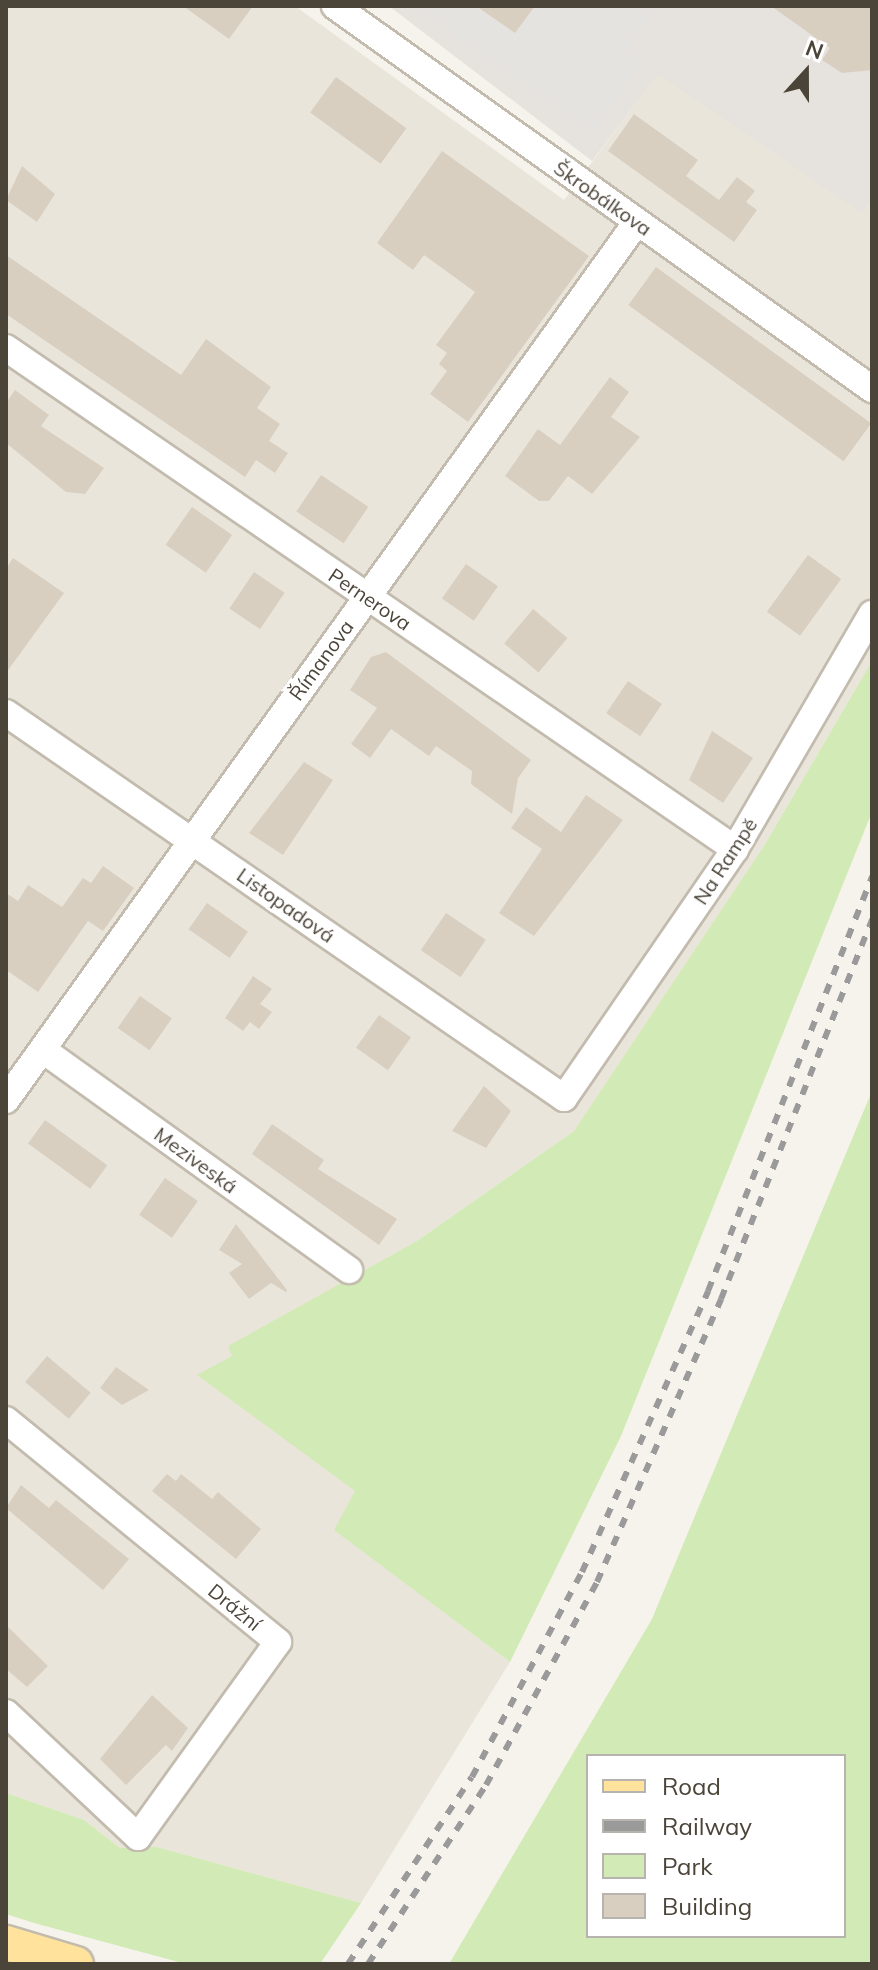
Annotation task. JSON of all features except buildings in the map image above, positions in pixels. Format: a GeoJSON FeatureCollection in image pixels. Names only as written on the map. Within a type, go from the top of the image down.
{"type":"FeatureCollection","features":[{"type":"Feature","properties":{"kind":"main road"},"geometry":{"type":"LineString","coordinates":[[6,1943],[76,1964]]}},
{"type":"Feature","properties":{"kind":"street","name":"Škrobálkova"},"geometry":{"type":"LineString","coordinates":[[335,6],[872,389]]}},
{"type":"Feature","properties":{"kind":"street","name":"Římanova"},"geometry":{"type":"LineString","coordinates":[[6,1100],[637,222]]}},
{"type":"Feature","properties":{"kind":"street","name":"Pernerova"},"geometry":{"type":"LineString","coordinates":[[6,348],[735,849]]}},
{"type":"Feature","properties":{"kind":"street","name":"Na Rampě"},"geometry":{"type":"LineString","coordinates":[[564,1098],[735,849],[872,614]]}},
{"type":"Feature","properties":{"kind":"street","name":"Listopadová"},"geometry":{"type":"LineString","coordinates":[[6,713],[564,1098]]}},
{"type":"Feature","properties":{"kind":"street","name":"Meziveská"},"geometry":{"type":"LineString","coordinates":[[43,1050],[349,1270]]}},
{"type":"Feature","properties":{"kind":"street","name":"Drážní"},"geometry":{"type":"LineString","coordinates":[[6,1420],[278,1642],[138,1837],[6,1713]]}},
{"type":"Feature","properties":{"kind":"shaded area"},"geometry":{"type":"Polygon","coordinates":[[[6,6],[295,6],[564,200],[658,73],[862,212],[872,199],[872,661],[764,846],[574,1131],[417,1241],[228,1347],[355,1491],[335,1530],[510,1662],[361,1903],[157,1847],[120,1848],[84,1820],[6,1793],[6,6]]]}},
{"type":"Feature","properties":{"kind":"shaded area"},"geometry":{"type":"Polygon","coordinates":[[[389,6],[872,6],[872,199],[862,213],[658,74],[592,161],[389,6]]]}},
{"type":"Feature","properties":{"kind":"shaded area"},"geometry":{"type":"Polygon","coordinates":[[[413,6],[476,6],[515,33],[535,6],[657,6],[629,46],[645,60],[592,134],[413,6]]]}},
{"type":"Feature","properties":{"kind":"green space"},"geometry":{"type":"Polygon","coordinates":[[[872,661],[872,812],[621,1436],[510,1662],[334,1530],[355,1491],[197,1375],[232,1356],[228,1346],[417,1241],[574,1131],[764,846],[872,661]]]}},
{"type":"Feature","properties":{"kind":"green space"},"geometry":{"type":"Polygon","coordinates":[[[872,1091],[872,1964],[449,1964],[652,1619],[872,1091]]]}},
{"type":"Feature","properties":{"kind":"green space"},"geometry":{"type":"Polygon","coordinates":[[[6,1793],[84,1820],[120,1848],[157,1847],[361,1903],[320,1964],[186,1964],[34,1923],[6,1914],[6,1793]]]}},
{"type":"Feature","properties":{"kind":"railway"},"geometry":{"type":"LineString","coordinates":[[348,1964],[472,1777],[582,1572],[708,1291],[872,876]]}},
{"type":"Feature","properties":{"kind":"railway"},"geometry":{"type":"LineString","coordinates":[[368,1964],[486,1785],[597,1582],[721,1299],[872,919]]}}]}
